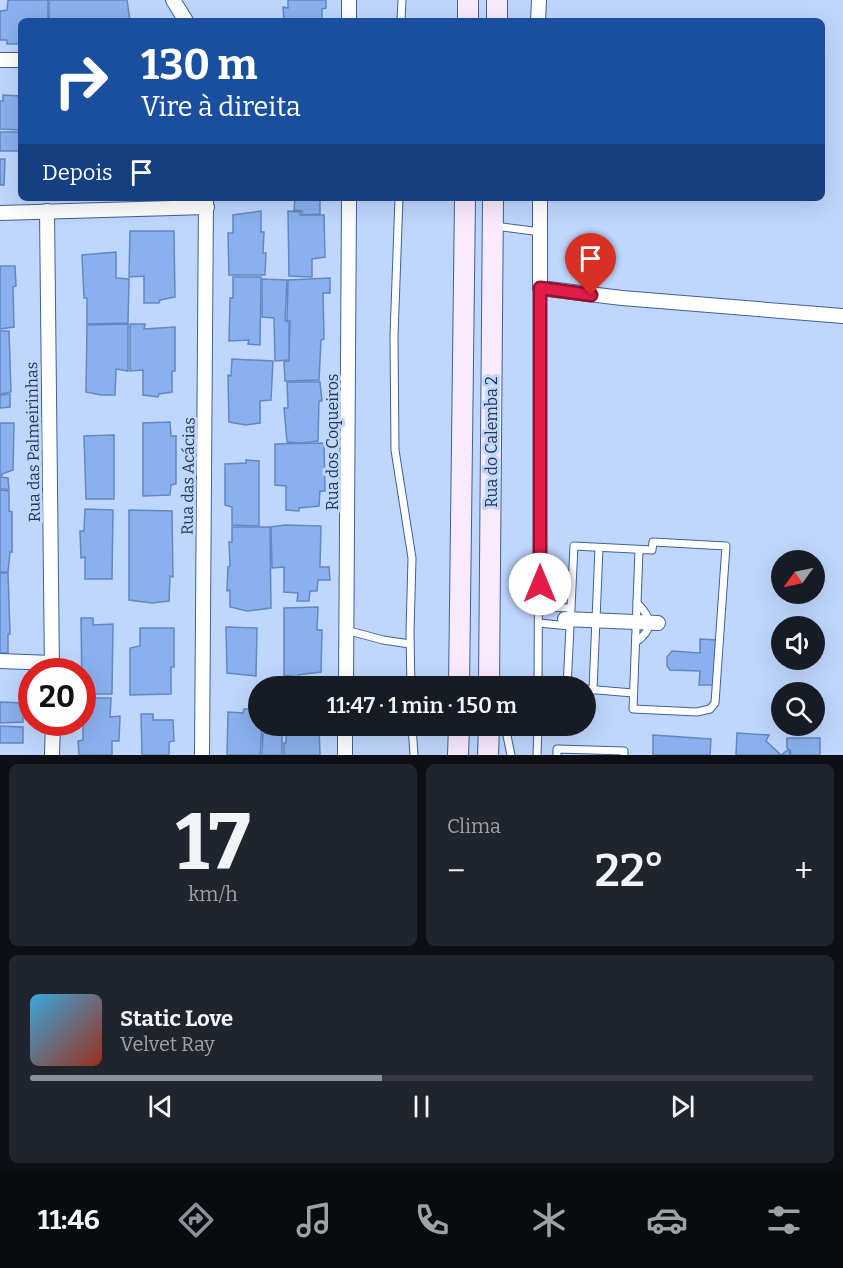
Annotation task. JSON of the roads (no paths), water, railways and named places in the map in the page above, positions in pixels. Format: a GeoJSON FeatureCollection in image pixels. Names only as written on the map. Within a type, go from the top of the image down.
{"type":"FeatureCollection","features":[{"type":"Feature","properties":{"kind":"main road"},"geometry":{"type":"LineString","coordinates":[[468,0],[468,18]]}},
{"type":"Feature","properties":{"kind":"main road"},"geometry":{"type":"LineString","coordinates":[[497,0],[497,18]]}},
{"type":"Feature","properties":{"kind":"main road","name":"Rua do Calemba 2"},"geometry":{"type":"LineString","coordinates":[[459,676],[465,201]]}},
{"type":"Feature","properties":{"kind":"main road","name":"Rua do Calemba 2"},"geometry":{"type":"LineString","coordinates":[[489,676],[493,201]]}},
{"type":"Feature","properties":{"kind":"main road"},"geometry":{"type":"LineString","coordinates":[[458,755],[459,736]]}},
{"type":"Feature","properties":{"kind":"main road"},"geometry":{"type":"LineString","coordinates":[[488,755],[489,736]]}},
{"type":"Feature","properties":{"kind":"street"},"geometry":{"type":"LineString","coordinates":[[173,0],[184,18]]}},
{"type":"Feature","properties":{"kind":"street"},"geometry":{"type":"LineString","coordinates":[[349,0],[349,18]]}},
{"type":"Feature","properties":{"kind":"street"},"geometry":{"type":"LineString","coordinates":[[538,18],[539,0]]}},
{"type":"Feature","properties":{"kind":"street"},"geometry":{"type":"LineString","coordinates":[[0,60],[18,60]]}},
{"type":"Feature","properties":{"kind":"street","name":"Rua dos Coqueiros"},"geometry":{"type":"LineString","coordinates":[[346,676],[349,201]]}},
{"type":"Feature","properties":{"kind":"street"},"geometry":{"type":"LineString","coordinates":[[540,201],[540,288],[622,298],[843,316]]}},
{"type":"Feature","properties":{"kind":"street"},"geometry":{"type":"LineString","coordinates":[[0,213],[206,202]]}},
{"type":"Feature","properties":{"kind":"street","name":"Rua das Acácias"},"geometry":{"type":"LineString","coordinates":[[202,755],[206,202]]}},
{"type":"Feature","properties":{"kind":"street","name":"Rua das Palmeirinhas"},"geometry":{"type":"LineString","coordinates":[[47,211],[52,658]]}},
{"type":"Feature","properties":{"kind":"street"},"geometry":{"type":"LineString","coordinates":[[569,618],[648,623]]}},
{"type":"Feature","properties":{"kind":"street"},"geometry":{"type":"LineString","coordinates":[[0,661],[18,663]]}},
{"type":"Feature","properties":{"kind":"street"},"geometry":{"type":"LineString","coordinates":[[52,755],[53,736]]}},
{"type":"Feature","properties":{"kind":"street"},"geometry":{"type":"LineString","coordinates":[[345,736],[345,755]]}},
{"type":"Feature","properties":{"kind":"lane"},"geometry":{"type":"LineString","coordinates":[[401,18],[402,0]]}},
{"type":"Feature","properties":{"kind":"lane"},"geometry":{"type":"LineString","coordinates":[[399,201],[394,336],[395,450],[412,558],[411,676]]}},
{"type":"Feature","properties":{"kind":"lane"},"geometry":{"type":"LineString","coordinates":[[492,225],[540,232]]}},
{"type":"Feature","properties":{"kind":"lane"},"geometry":{"type":"LineString","coordinates":[[538,676],[540,288]]}},
{"type":"Feature","properties":{"kind":"lane"},"geometry":{"type":"LineString","coordinates":[[567,676],[574,546],[652,550],[653,542],[726,546],[715,704],[710,709],[697,712],[633,709],[636,642],[648,623]]}},
{"type":"Feature","properties":{"kind":"lane"},"geometry":{"type":"LineString","coordinates":[[590,676],[600,548]]}},
{"type":"Feature","properties":{"kind":"lane"},"geometry":{"type":"LineString","coordinates":[[639,549],[637,603],[648,623]]}},
{"type":"Feature","properties":{"kind":"lane"},"geometry":{"type":"LineString","coordinates":[[636,642],[648,630],[646,612],[637,603]]}},
{"type":"Feature","properties":{"kind":"lane"},"geometry":{"type":"LineString","coordinates":[[540,607],[569,618]]}},
{"type":"Feature","properties":{"kind":"lane"},"geometry":{"type":"LineString","coordinates":[[539,623],[569,618]]}},
{"type":"Feature","properties":{"kind":"lane"},"geometry":{"type":"LineString","coordinates":[[346,630],[383,640],[410,644]]}},
{"type":"Feature","properties":{"kind":"lane"},"geometry":{"type":"LineString","coordinates":[[489,652],[494,676]]}},
{"type":"Feature","properties":{"kind":"lane"},"geometry":{"type":"LineString","coordinates":[[596,690],[633,693]]}},
{"type":"Feature","properties":{"kind":"lane"},"geometry":{"type":"LineString","coordinates":[[413,736],[414,755]]}},
{"type":"Feature","properties":{"kind":"lane"},"geometry":{"type":"LineString","coordinates":[[507,736],[511,755]]}},
{"type":"Feature","properties":{"kind":"lane"},"geometry":{"type":"LineString","coordinates":[[537,736],[537,755]]}},
{"type":"Feature","properties":{"kind":"lane"},"geometry":{"type":"LineString","coordinates":[[557,755],[557,748],[592,753],[624,751],[624,755]]}}]}
